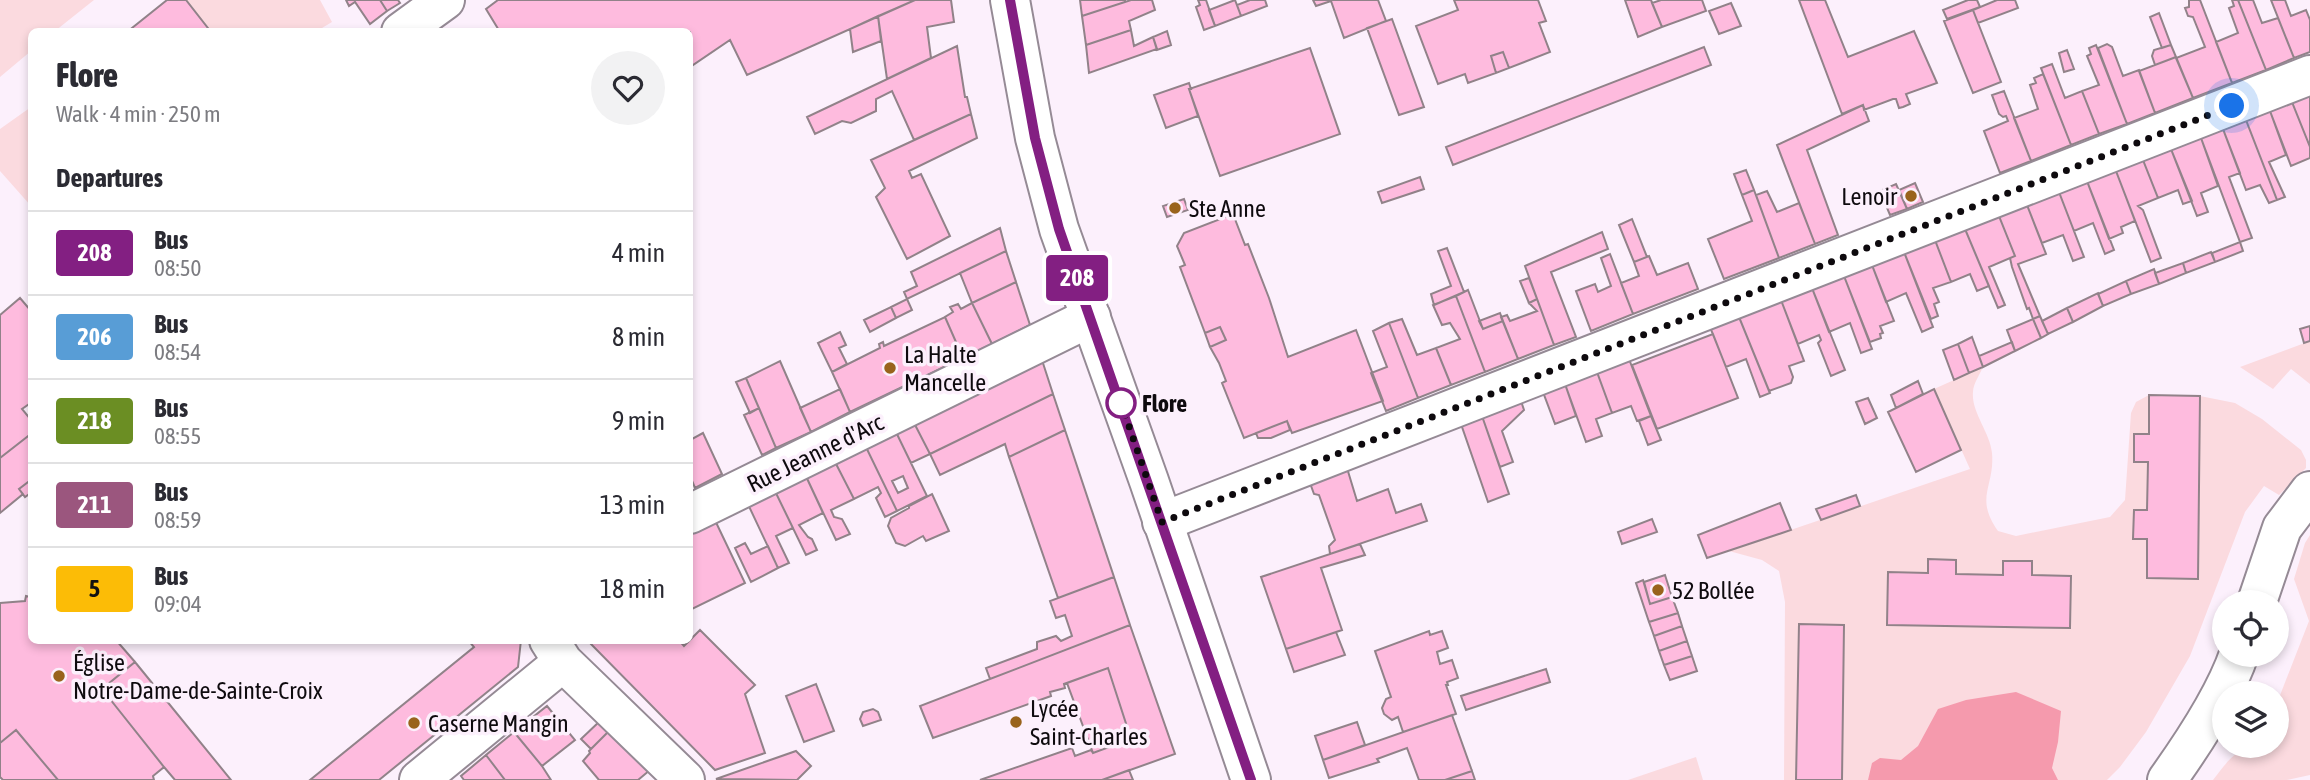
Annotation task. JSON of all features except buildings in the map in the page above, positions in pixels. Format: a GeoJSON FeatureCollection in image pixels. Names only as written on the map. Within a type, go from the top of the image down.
{"type":"FeatureCollection","features":[{"type":"Feature","properties":{"kind":"street"},"geometry":{"type":"LineString","coordinates":[[406,28],[445,0]]}},
{"type":"Feature","properties":{"kind":"street"},"geometry":{"type":"LineString","coordinates":[[1010,0],[1035,138],[1059,229],[1251,780]]}},
{"type":"Feature","properties":{"kind":"street"},"geometry":{"type":"LineString","coordinates":[[1162,522],[2310,75]]}},
{"type":"Feature","properties":{"kind":"street","name":"Rue Jeanne d'Arc"},"geometry":{"type":"LineString","coordinates":[[693,513],[1091,317]]}},
{"type":"Feature","properties":{"kind":"street"},"geometry":{"type":"LineString","coordinates":[[2261,590],[2282,527],[2310,491]]}},
{"type":"Feature","properties":{"kind":"street"},"geometry":{"type":"LineString","coordinates":[[419,780],[556,651],[685,780]]}},
{"type":"Feature","properties":{"kind":"street"},"geometry":{"type":"LineString","coordinates":[[2167,780],[2182,759],[2234,667]]}},
{"type":"Feature","properties":{"kind":"shaded area"},"geometry":{"type":"Polygon","coordinates":[[[0,0],[94,0],[59,28],[28,28],[28,54],[0,77],[0,0]]]}},
{"type":"Feature","properties":{"kind":"shaded area"},"geometry":{"type":"Polygon","coordinates":[[[186,0],[320,0],[332,22],[322,28],[209,28],[186,0]]]}},
{"type":"Feature","properties":{"kind":"shaded area"},"geometry":{"type":"Polygon","coordinates":[[[28,109],[28,203],[0,171],[0,129],[28,109]]]}},
{"type":"Feature","properties":{"kind":"shaded area"},"geometry":{"type":"Polygon","coordinates":[[[2310,341],[2310,384],[2291,369],[2273,389],[2240,367],[2310,341]]]}},
{"type":"Feature","properties":{"kind":"shaded area"},"geometry":{"type":"Polygon","coordinates":[[[1983,367],[1974,386],[1973,400],[1991,445],[1992,465],[1987,509],[1998,531],[2016,536],[2110,517],[2125,500],[2131,413],[2136,402],[2149,395],[2200,396],[2235,403],[2262,419],[2301,450],[2306,460],[2306,468],[2279,495],[2264,486],[2245,512],[2215,590],[2212,590],[2212,598],[2190,656],[2146,732],[2107,780],[1784,780],[1785,602],[1779,571],[1762,560],[1729,551],[1970,469],[1934,389],[1983,367]]]}},
{"type":"Feature","properties":{"kind":"shaded area"},"geometry":{"type":"Polygon","coordinates":[[[2310,535],[2310,775],[2287,780],[2213,780],[2231,758],[2289,758],[2289,681],[2286,681],[2309,621],[2294,579],[2310,535]]]}},
{"type":"Feature","properties":{"kind":"shaded area"},"geometry":{"type":"Polygon","coordinates":[[[2016,692],[2061,711],[2052,768],[2058,780],[1868,780],[1872,763],[1880,758],[1901,760],[1918,746],[1938,709],[1966,700],[2016,692]]]}},
{"type":"Feature","properties":{"kind":"shaded area"},"geometry":{"type":"Polygon","coordinates":[[[1696,757],[1703,780],[1628,780],[1696,757]]]}},
{"type":"Feature","properties":{"kind":"bus line","name":"208"},"geometry":{"type":"LineString","coordinates":[[1010,0],[1035,138],[1059,229],[1251,780]]}},
{"type":"Feature","properties":{"kind":"place","name":"Lenoir"},"geometry":{"type":"Point","coordinates":[1911,196]}},
{"type":"Feature","properties":{"kind":"place","name":"Ste Anne"},"geometry":{"type":"Point","coordinates":[1175,208]}},
{"type":"Feature","properties":{"kind":"place","name":"La Halte Mancelle"},"geometry":{"type":"Point","coordinates":[890,368]}},
{"type":"Feature","properties":{"kind":"place","name":"Flore"},"geometry":{"type":"Point","coordinates":[1121,403]}},
{"type":"Feature","properties":{"kind":"place","name":"52 Bollée"},"geometry":{"type":"Point","coordinates":[1658,590]}},
{"type":"Feature","properties":{"kind":"place","name":"Église Notre-Dame-de-Sainte-Croix"},"geometry":{"type":"Point","coordinates":[59,676]}},
{"type":"Feature","properties":{"kind":"place","name":"Lycée Saint-Charles"},"geometry":{"type":"Point","coordinates":[1016,722]}},
{"type":"Feature","properties":{"kind":"place","name":"Caserne Mangin"},"geometry":{"type":"Point","coordinates":[414,723]}},
{"type":"Feature","properties":{"kind":"route"},"geometry":{"type":"LineString","coordinates":[[1121,403],[1162,522],[2232,106]]}}]}
